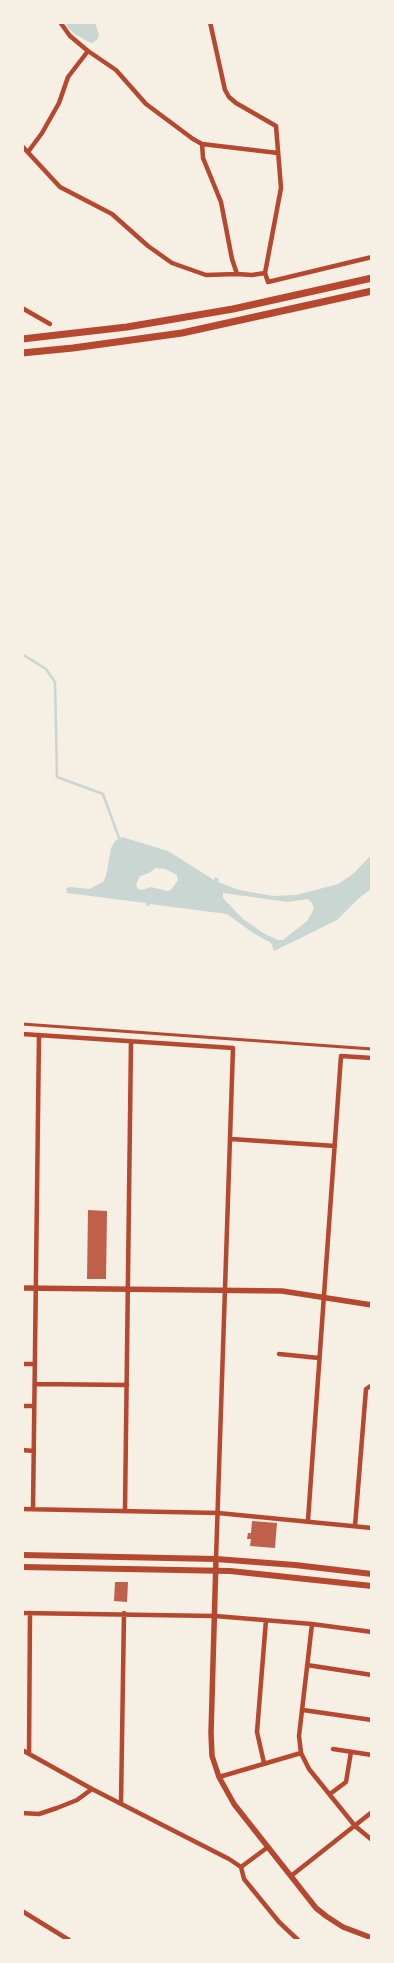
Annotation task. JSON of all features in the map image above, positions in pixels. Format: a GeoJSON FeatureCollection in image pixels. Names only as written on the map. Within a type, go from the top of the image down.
{"type":"FeatureCollection","features":[{"type":"Feature","properties":{"kind":"main road"},"geometry":{"type":"LineString","coordinates":[[22,339],[127,327],[215,312],[372,278]]}},
{"type":"Feature","properties":{"kind":"main road"},"geometry":{"type":"LineString","coordinates":[[22,353],[182,333],[372,292]]}},
{"type":"Feature","properties":{"kind":"main road"},"geometry":{"type":"LineString","coordinates":[[22,1555],[216,1559],[295,1564],[372,1574]]}},
{"type":"Feature","properties":{"kind":"main road"},"geometry":{"type":"LineString","coordinates":[[22,1567],[216,1570],[284,1575],[372,1586]]}},
{"type":"Feature","properties":{"kind":"street"},"geometry":{"type":"LineString","coordinates":[[60,22],[70,36],[116,70],[146,104],[164,120],[202,144],[278,153]]}},
{"type":"Feature","properties":{"kind":"street"},"geometry":{"type":"LineString","coordinates":[[210,22],[225,90],[236,103],[276,126],[281,188],[265,273],[268,282],[372,257]]}},
{"type":"Feature","properties":{"kind":"street"},"geometry":{"type":"LineString","coordinates":[[28,152],[42,133],[59,103],[68,77],[88,51]]}},
{"type":"Feature","properties":{"kind":"street"},"geometry":{"type":"LineString","coordinates":[[202,144],[203,158],[221,202],[232,259],[237,274]]}},
{"type":"Feature","properties":{"kind":"street"},"geometry":{"type":"LineString","coordinates":[[22,146],[60,187],[112,214],[148,246],[172,263],[206,275],[252,275],[265,273]]}},
{"type":"Feature","properties":{"kind":"street"},"geometry":{"type":"LineString","coordinates":[[22,308],[50,324]]}},
{"type":"Feature","properties":{"kind":"street"},"geometry":{"type":"LineString","coordinates":[[22,1024],[372,1049]]}},
{"type":"Feature","properties":{"kind":"street"},"geometry":{"type":"LineString","coordinates":[[22,1034],[233,1048],[216,1559],[212,1756],[219,1777],[234,1804],[308,1898],[326,1916],[344,1927],[372,1938]]}},
{"type":"Feature","properties":{"kind":"street"},"geometry":{"type":"LineString","coordinates":[[33,1509],[39,1035]]}},
{"type":"Feature","properties":{"kind":"street"},"geometry":{"type":"LineString","coordinates":[[126,1510],[131,1041]]}},
{"type":"Feature","properties":{"kind":"street"},"geometry":{"type":"LineString","coordinates":[[308,1520],[341,1056],[372,1058]]}},
{"type":"Feature","properties":{"kind":"street"},"geometry":{"type":"LineString","coordinates":[[231,1139],[335,1146]]}},
{"type":"Feature","properties":{"kind":"street"},"geometry":{"type":"LineString","coordinates":[[22,1288],[282,1291],[372,1304]]}},
{"type":"Feature","properties":{"kind":"street"},"geometry":{"type":"LineString","coordinates":[[278,1354],[319,1358]]}},
{"type":"Feature","properties":{"kind":"street"},"geometry":{"type":"LineString","coordinates":[[22,1364],[35,1364]]}},
{"type":"Feature","properties":{"kind":"street"},"geometry":{"type":"LineString","coordinates":[[35,1384],[127,1386]]}},
{"type":"Feature","properties":{"kind":"street"},"geometry":{"type":"LineString","coordinates":[[355,1526],[366,1389],[372,1386]]}},
{"type":"Feature","properties":{"kind":"street"},"geometry":{"type":"LineString","coordinates":[[22,1406],[34,1406]]}},
{"type":"Feature","properties":{"kind":"street"},"geometry":{"type":"LineString","coordinates":[[22,1450],[34,1451]]}},
{"type":"Feature","properties":{"kind":"street"},"geometry":{"type":"LineString","coordinates":[[22,1509],[218,1513],[308,1520],[372,1528]]}},
{"type":"Feature","properties":{"kind":"street"},"geometry":{"type":"LineString","coordinates":[[22,1613],[124,1613],[215,1616],[312,1624],[372,1632]]}},
{"type":"Feature","properties":{"kind":"street"},"geometry":{"type":"LineString","coordinates":[[29,1754],[30,1613]]}},
{"type":"Feature","properties":{"kind":"street"},"geometry":{"type":"LineString","coordinates":[[121,1803],[124,1613]]}},
{"type":"Feature","properties":{"kind":"street"},"geometry":{"type":"LineString","coordinates":[[264,1764],[258,1732],[266,1620]]}},
{"type":"Feature","properties":{"kind":"street"},"geometry":{"type":"LineString","coordinates":[[312,1624],[300,1736],[301,1753],[309,1769],[355,1826],[372,1840]]}},
{"type":"Feature","properties":{"kind":"street"},"geometry":{"type":"LineString","coordinates":[[308,1665],[372,1675]]}},
{"type":"Feature","properties":{"kind":"street"},"geometry":{"type":"LineString","coordinates":[[303,1710],[372,1720]]}},
{"type":"Feature","properties":{"kind":"street"},"geometry":{"type":"LineString","coordinates":[[332,1749],[372,1755]]}},
{"type":"Feature","properties":{"kind":"street"},"geometry":{"type":"LineString","coordinates":[[22,1750],[241,1867],[244,1879],[280,1922],[298,1940]]}},
{"type":"Feature","properties":{"kind":"street"},"geometry":{"type":"LineString","coordinates":[[330,1794],[346,1782],[351,1752]]}},
{"type":"Feature","properties":{"kind":"street"},"geometry":{"type":"LineString","coordinates":[[219,1777],[301,1753]]}},
{"type":"Feature","properties":{"kind":"street"},"geometry":{"type":"LineString","coordinates":[[22,1813],[39,1814],[57,1808],[77,1800],[92,1789]]}},
{"type":"Feature","properties":{"kind":"street"},"geometry":{"type":"LineString","coordinates":[[291,1876],[372,1812]]}},
{"type":"Feature","properties":{"kind":"street"},"geometry":{"type":"LineString","coordinates":[[241,1867],[268,1847]]}},
{"type":"Feature","properties":{"kind":"street"},"geometry":{"type":"LineString","coordinates":[[22,1911],[69,1940]]}},
{"type":"Feature","properties":{"kind":"shaded area"},"geometry":{"type":"Polygon","coordinates":[[[65,23],[93,23],[96,25],[99,35],[97,40],[92,43],[87,41],[75,34],[65,23]]]}},
{"type":"Feature","properties":{"kind":"shaded area"},"geometry":{"type":"Polygon","coordinates":[[[122,837],[168,851],[214,880],[215,877],[219,879],[218,882],[239,890],[273,896],[296,895],[338,884],[353,874],[371,855],[371,889],[337,920],[274,951],[271,943],[253,933],[227,914],[150,904],[147,906],[146,903],[67,893],[66,889],[70,887],[89,889],[103,882],[106,876],[111,848],[115,841],[122,837]],[[156,868],[140,876],[136,885],[138,889],[142,890],[151,887],[167,891],[171,890],[178,880],[177,875],[165,869],[156,868]],[[223,893],[223,898],[243,919],[265,934],[278,940],[283,940],[307,921],[314,909],[308,899],[288,902],[223,893]]]}},
{"type":"Feature","properties":{"kind":"building"},"geometry":{"type":"Polygon","coordinates":[[[88,1210],[107,1211],[106,1279],[87,1279],[88,1210]]]}},
{"type":"Feature","properties":{"kind":"building"},"geometry":{"type":"Polygon","coordinates":[[[252,1521],[277,1523],[275,1548],[250,1546],[251,1539],[247,1539],[248,1533],[251,1533],[252,1521]]]}},
{"type":"Feature","properties":{"kind":"building"},"geometry":{"type":"Polygon","coordinates":[[[115,1582],[128,1582],[127,1602],[114,1601],[115,1582]]]}},
{"type":"Feature","properties":{"kind":"waterway"},"geometry":{"type":"LineString","coordinates":[[22,654],[46,669],[55,682],[57,777],[103,794],[119,838]]}}]}
